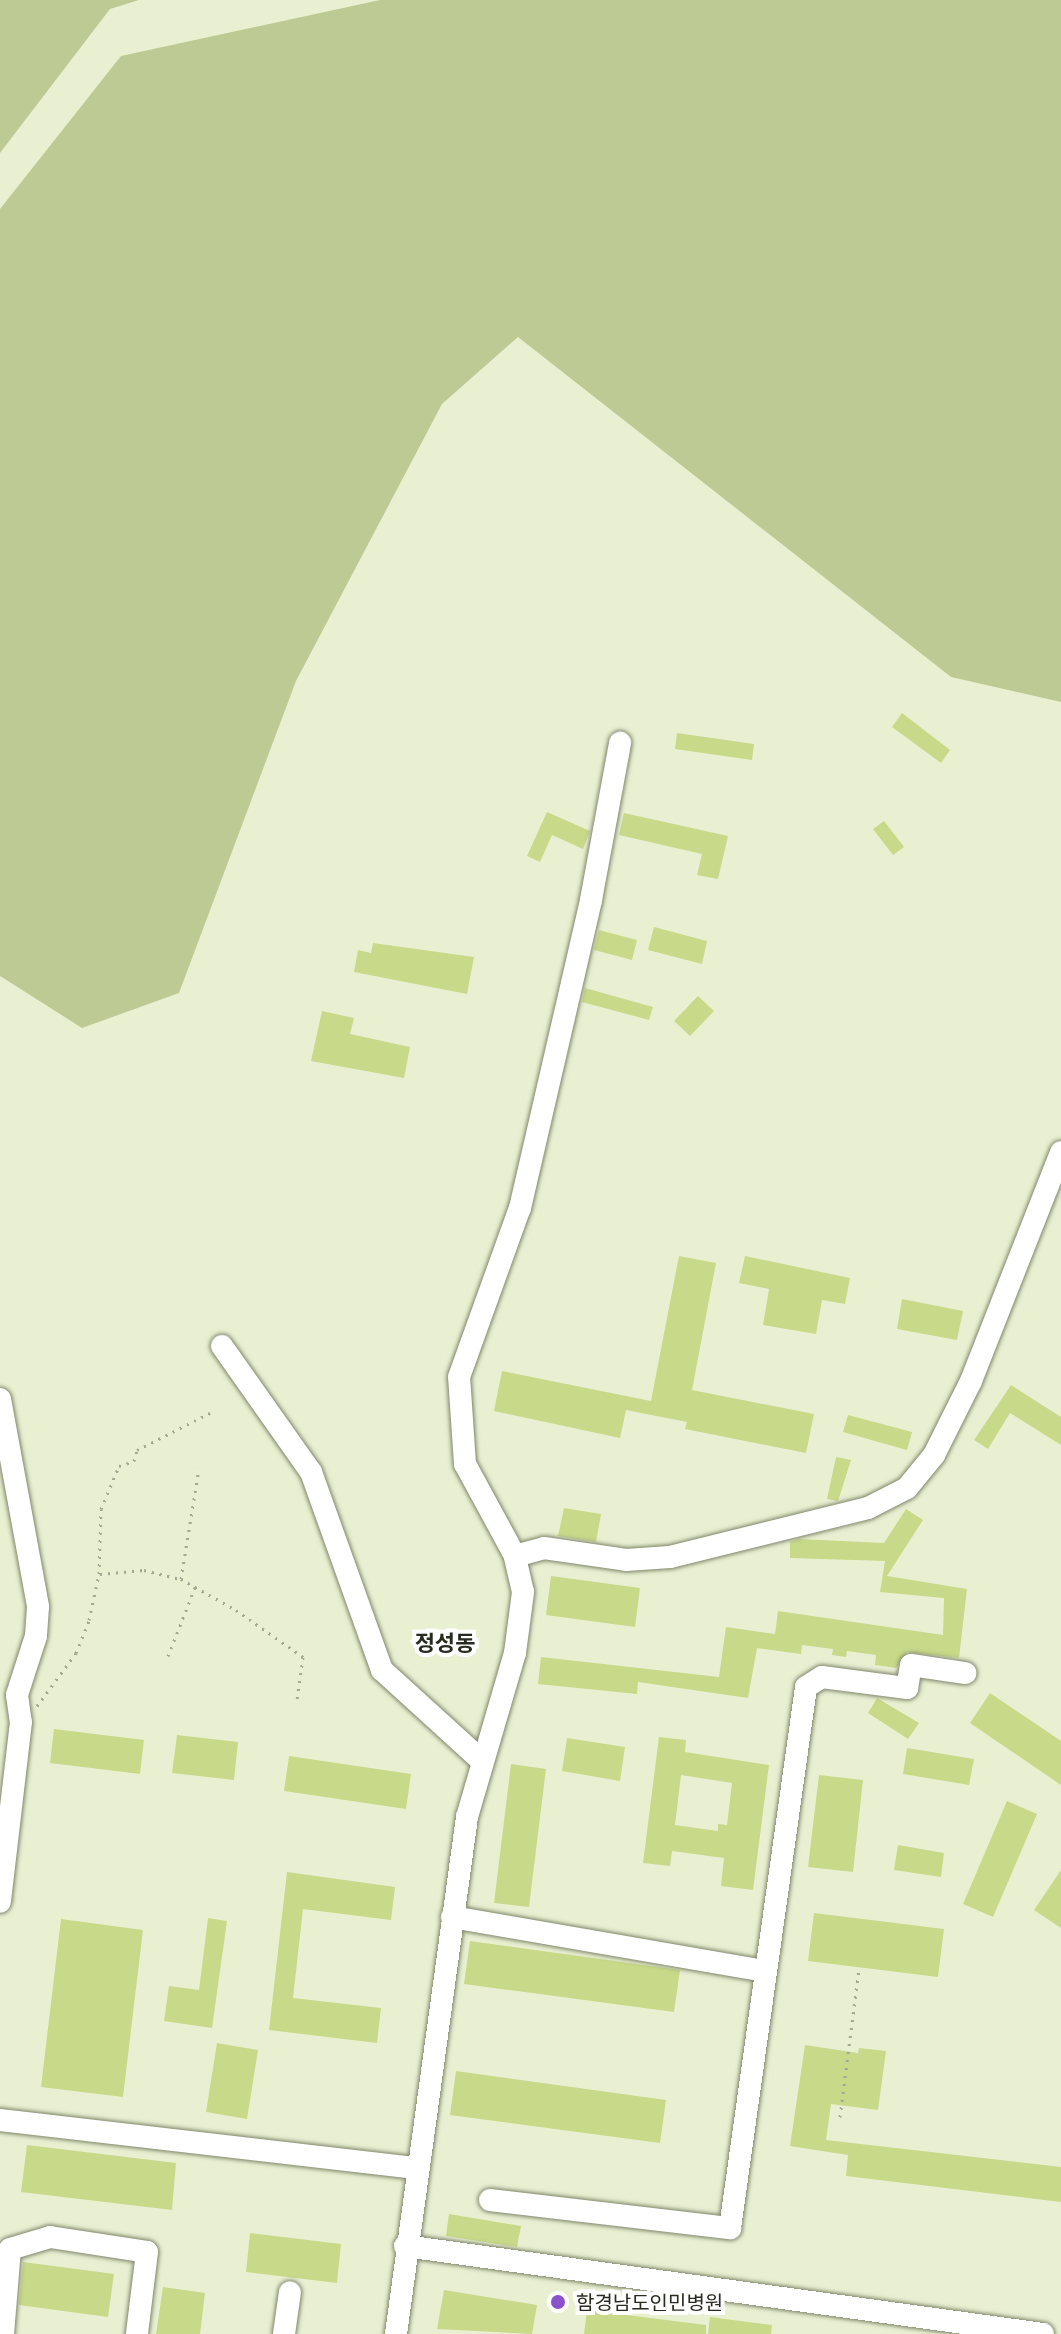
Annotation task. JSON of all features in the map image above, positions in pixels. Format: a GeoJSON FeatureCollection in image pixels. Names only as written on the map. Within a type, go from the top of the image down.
{"type":"FeatureCollection","features":[{"type":"Feature","properties":{"kind":"street"},"geometry":{"type":"LineString","coordinates":[[396,2334],[405,2246],[467,1817],[515,1653],[523,1592],[515,1556],[465,1464],[459,1377],[465,1350],[520,1208],[591,900],[620,743]]}},
{"type":"Feature","properties":{"kind":"street"},"geometry":{"type":"LineString","coordinates":[[515,1556],[544,1548],[626,1560],[670,1557],[868,1508],[907,1488],[934,1455],[971,1381],[1061,1152]]}},
{"type":"Feature","properties":{"kind":"street"},"geometry":{"type":"LineString","coordinates":[[222,1346],[311,1472],[382,1670],[482,1761]]}},
{"type":"Feature","properties":{"kind":"street"},"geometry":{"type":"LineString","coordinates":[[0,1399],[38,1607],[36,1636],[17,1695],[21,1722],[0,1902]]}},
{"type":"Feature","properties":{"kind":"street"},"geometry":{"type":"LineString","coordinates":[[490,2200],[730,2228],[806,1687],[822,1677],[907,1688],[911,1665],[965,1673]]}},
{"type":"Feature","properties":{"kind":"street"},"geometry":{"type":"LineString","coordinates":[[452,1917],[765,1971]]}},
{"type":"Feature","properties":{"kind":"street"},"geometry":{"type":"LineString","coordinates":[[0,2120],[416,2168]]}},
{"type":"Feature","properties":{"kind":"street"},"geometry":{"type":"LineString","coordinates":[[3,2334],[10,2249],[50,2237],[147,2252],[137,2334]]}},
{"type":"Feature","properties":{"kind":"street"},"geometry":{"type":"LineString","coordinates":[[405,2246],[1043,2334]]}},
{"type":"Feature","properties":{"kind":"street"},"geometry":{"type":"LineString","coordinates":[[284,2334],[290,2292]]}},
{"type":"Feature","properties":{"kind":"path"},"geometry":{"type":"LineString","coordinates":[[21,1722],[76,1653],[99,1574],[101,1509],[119,1466],[134,1461],[137,1450],[210,1413]]}},
{"type":"Feature","properties":{"kind":"path"},"geometry":{"type":"LineString","coordinates":[[181,1579],[199,1468]]}},
{"type":"Feature","properties":{"kind":"path"},"geometry":{"type":"LineString","coordinates":[[99,1574],[144,1570],[196,1585],[303,1657],[297,1700]]}},
{"type":"Feature","properties":{"kind":"path"},"geometry":{"type":"LineString","coordinates":[[168,1656],[196,1585]]}},
{"type":"Feature","properties":{"kind":"path"},"geometry":{"type":"LineString","coordinates":[[840,2117],[859,1969]]}},
{"type":"Feature","properties":{"kind":"green space"},"geometry":{"type":"Polygon","coordinates":[[[0,0],[139,0],[110,9],[0,153],[0,0]]]}},
{"type":"Feature","properties":{"kind":"green space"},"geometry":{"type":"Polygon","coordinates":[[[380,0],[1061,0],[1061,702],[951,677],[518,337],[442,404],[296,681],[179,993],[82,1028],[0,976],[0,209],[121,56],[380,0]]]}},
{"type":"Feature","properties":{"kind":"building"},"geometry":{"type":"Polygon","coordinates":[[[902,713],[950,750],[941,763],[892,727],[902,713]]]}},
{"type":"Feature","properties":{"kind":"building"},"geometry":{"type":"Polygon","coordinates":[[[677,733],[754,744],[752,760],[675,749],[677,733]]]}},
{"type":"Feature","properties":{"kind":"building"},"geometry":{"type":"Polygon","coordinates":[[[547,812],[590,831],[583,849],[552,835],[540,862],[527,856],[547,812]]]}},
{"type":"Feature","properties":{"kind":"building"},"geometry":{"type":"Polygon","coordinates":[[[624,813],[728,836],[718,879],[697,875],[702,854],[619,835],[624,813]]]}},
{"type":"Feature","properties":{"kind":"building"},"geometry":{"type":"Polygon","coordinates":[[[884,821],[904,847],[893,855],[873,829],[884,821]]]}},
{"type":"Feature","properties":{"kind":"building"},"geometry":{"type":"Polygon","coordinates":[[[654,927],[707,941],[702,964],[648,950],[654,927]]]}},
{"type":"Feature","properties":{"kind":"building"},"geometry":{"type":"Polygon","coordinates":[[[599,930],[637,940],[632,960],[594,950],[599,930]]]}},
{"type":"Feature","properties":{"kind":"building"},"geometry":{"type":"Polygon","coordinates":[[[373,943],[474,957],[467,994],[354,972],[358,950],[371,953],[373,943]]]}},
{"type":"Feature","properties":{"kind":"building"},"geometry":{"type":"Polygon","coordinates":[[[585,988],[653,1007],[649,1020],[582,1002],[585,988]]]}},
{"type":"Feature","properties":{"kind":"building"},"geometry":{"type":"Polygon","coordinates":[[[698,996],[714,1011],[690,1036],[674,1021],[698,996]]]}},
{"type":"Feature","properties":{"kind":"building"},"geometry":{"type":"Polygon","coordinates":[[[322,1011],[354,1018],[350,1034],[410,1047],[404,1078],[311,1061],[322,1011]]]}},
{"type":"Feature","properties":{"kind":"building"},"geometry":{"type":"Polygon","coordinates":[[[679,1256],[716,1263],[692,1390],[814,1414],[806,1453],[685,1429],[687,1422],[626,1410],[620,1438],[494,1411],[502,1371],[651,1401],[679,1256]]]}},
{"type":"Feature","properties":{"kind":"building"},"geometry":{"type":"Polygon","coordinates":[[[745,1256],[850,1278],[845,1304],[822,1300],[816,1334],[763,1325],[769,1289],[739,1283],[745,1256]]]}},
{"type":"Feature","properties":{"kind":"building"},"geometry":{"type":"Polygon","coordinates":[[[902,1299],[963,1311],[957,1340],[897,1329],[902,1299]]]}},
{"type":"Feature","properties":{"kind":"building"},"geometry":{"type":"Polygon","coordinates":[[[1011,1385],[1061,1417],[1061,1445],[1010,1413],[988,1449],[974,1440],[1011,1385]]]}},
{"type":"Feature","properties":{"kind":"building"},"geometry":{"type":"Polygon","coordinates":[[[848,1415],[912,1432],[907,1450],[843,1432],[848,1415]]]}},
{"type":"Feature","properties":{"kind":"building"},"geometry":{"type":"Polygon","coordinates":[[[836,1457],[851,1460],[838,1501],[827,1499],[836,1457]]]}},
{"type":"Feature","properties":{"kind":"building"},"geometry":{"type":"Polygon","coordinates":[[[564,1508],[601,1514],[596,1542],[558,1536],[564,1508]]]}},
{"type":"Feature","properties":{"kind":"building"},"geometry":{"type":"Polygon","coordinates":[[[906,1509],[923,1520],[887,1576],[967,1589],[959,1658],[907,1652],[896,1668],[875,1665],[876,1655],[847,1651],[846,1657],[832,1655],[833,1649],[802,1645],[801,1654],[757,1648],[748,1698],[638,1682],[637,1694],[538,1684],[541,1657],[719,1677],[726,1627],[775,1634],[778,1611],[943,1635],[944,1598],[880,1592],[885,1561],[790,1558],[790,1542],[799,1539],[884,1543],[906,1509]]]}},
{"type":"Feature","properties":{"kind":"building"},"geometry":{"type":"Polygon","coordinates":[[[551,1576],[640,1588],[635,1627],[546,1615],[551,1576]]]}},
{"type":"Feature","properties":{"kind":"building"},"geometry":{"type":"Polygon","coordinates":[[[990,1693],[1061,1741],[1061,1785],[970,1723],[990,1693]]]}},
{"type":"Feature","properties":{"kind":"building"},"geometry":{"type":"Polygon","coordinates":[[[877,1698],[919,1723],[908,1739],[868,1713],[877,1698]]]}},
{"type":"Feature","properties":{"kind":"building"},"geometry":{"type":"Polygon","coordinates":[[[54,1729],[144,1740],[140,1774],[50,1763],[54,1729]]]}},
{"type":"Feature","properties":{"kind":"building"},"geometry":{"type":"Polygon","coordinates":[[[177,1735],[238,1742],[234,1780],[172,1773],[177,1735]]]}},
{"type":"Feature","properties":{"kind":"building"},"geometry":{"type":"Polygon","coordinates":[[[659,1737],[686,1740],[685,1752],[769,1765],[753,1890],[721,1886],[724,1858],[672,1851],[670,1866],[643,1863],[659,1737]],[[681,1775],[675,1825],[718,1831],[718,1824],[727,1825],[732,1783],[681,1775]]]}},
{"type":"Feature","properties":{"kind":"building"},"geometry":{"type":"Polygon","coordinates":[[[567,1738],[625,1747],[620,1781],[562,1771],[567,1738]]]}},
{"type":"Feature","properties":{"kind":"building"},"geometry":{"type":"Polygon","coordinates":[[[907,1748],[974,1759],[969,1785],[903,1774],[907,1748]]]}},
{"type":"Feature","properties":{"kind":"building"},"geometry":{"type":"Polygon","coordinates":[[[289,1756],[411,1774],[406,1809],[284,1791],[289,1756]]]}},
{"type":"Feature","properties":{"kind":"building"},"geometry":{"type":"Polygon","coordinates":[[[511,1764],[546,1769],[529,1907],[494,1903],[511,1764]]]}},
{"type":"Feature","properties":{"kind":"building"},"geometry":{"type":"Polygon","coordinates":[[[819,1775],[863,1780],[853,1872],[808,1867],[819,1775]]]}},
{"type":"Feature","properties":{"kind":"building"},"geometry":{"type":"Polygon","coordinates":[[[1007,1801],[1037,1814],[993,1917],[963,1904],[1007,1801]]]}},
{"type":"Feature","properties":{"kind":"building"},"geometry":{"type":"Polygon","coordinates":[[[898,1845],[944,1853],[941,1877],[894,1870],[898,1845]]]}},
{"type":"Feature","properties":{"kind":"building"},"geometry":{"type":"Polygon","coordinates":[[[1061,1870],[1061,1928],[1034,1910],[1061,1870]]]}},
{"type":"Feature","properties":{"kind":"building"},"geometry":{"type":"Polygon","coordinates":[[[287,1872],[395,1887],[391,1920],[303,1909],[293,1998],[381,2008],[377,2043],[269,2030],[287,1872]]]}},
{"type":"Feature","properties":{"kind":"building"},"geometry":{"type":"Polygon","coordinates":[[[814,1913],[944,1929],[938,1977],[808,1961],[814,1913]]]}},
{"type":"Feature","properties":{"kind":"building"},"geometry":{"type":"Polygon","coordinates":[[[208,1918],[227,1921],[212,2028],[164,2021],[169,1986],[199,1990],[208,1918]]]}},
{"type":"Feature","properties":{"kind":"building"},"geometry":{"type":"Polygon","coordinates":[[[61,1919],[143,1930],[123,2097],[41,2087],[61,1919]]]}},
{"type":"Feature","properties":{"kind":"building"},"geometry":{"type":"Polygon","coordinates":[[[470,1941],[680,1970],[674,2012],[464,1984],[470,1941]]]}},
{"type":"Feature","properties":{"kind":"building"},"geometry":{"type":"Polygon","coordinates":[[[217,2043],[258,2050],[247,2119],[206,2112],[217,2043]]]}},
{"type":"Feature","properties":{"kind":"building"},"geometry":{"type":"Polygon","coordinates":[[[805,2045],[858,2053],[859,2048],[886,2051],[878,2110],[831,2104],[826,2140],[1061,2167],[1061,2202],[846,2176],[848,2155],[790,2146],[805,2045]]]}},
{"type":"Feature","properties":{"kind":"building"},"geometry":{"type":"Polygon","coordinates":[[[456,2071],[666,2100],[660,2143],[450,2115],[456,2071]]]}},
{"type":"Feature","properties":{"kind":"building"},"geometry":{"type":"Polygon","coordinates":[[[27,2145],[176,2163],[172,2210],[21,2192],[27,2145]]]}},
{"type":"Feature","properties":{"kind":"building"},"geometry":{"type":"Polygon","coordinates":[[[449,2214],[521,2226],[517,2247],[446,2236],[449,2214]]]}},
{"type":"Feature","properties":{"kind":"building"},"geometry":{"type":"Polygon","coordinates":[[[250,2233],[341,2244],[337,2283],[246,2272],[250,2233]]]}},
{"type":"Feature","properties":{"kind":"building"},"geometry":{"type":"Polygon","coordinates":[[[23,2262],[114,2274],[108,2317],[19,2305],[23,2262]]]}},
{"type":"Feature","properties":{"kind":"building"},"geometry":{"type":"Polygon","coordinates":[[[163,2287],[205,2293],[200,2334],[156,2334],[163,2287]]]}},
{"type":"Feature","properties":{"kind":"building"},"geometry":{"type":"Polygon","coordinates":[[[444,2290],[537,2305],[532,2334],[437,2329],[444,2290]]]}},
{"type":"Feature","properties":{"kind":"building"},"geometry":{"type":"Polygon","coordinates":[[[587,2310],[706,2325],[706,2334],[584,2334],[587,2310]]]}},
{"type":"Feature","properties":{"kind":"building"},"geometry":{"type":"Polygon","coordinates":[[[710,2317],[772,2325],[771,2334],[708,2334],[710,2317]]]}},
{"type":"Feature","properties":{"kind":"place","name":"함경남도인민병원"},"geometry":{"type":"Point","coordinates":[558,2302]}},
{"type":"Feature","properties":{"kind":"district","name":"정성동"},"geometry":{"type":"Point","coordinates":[445,1644]}}]}
